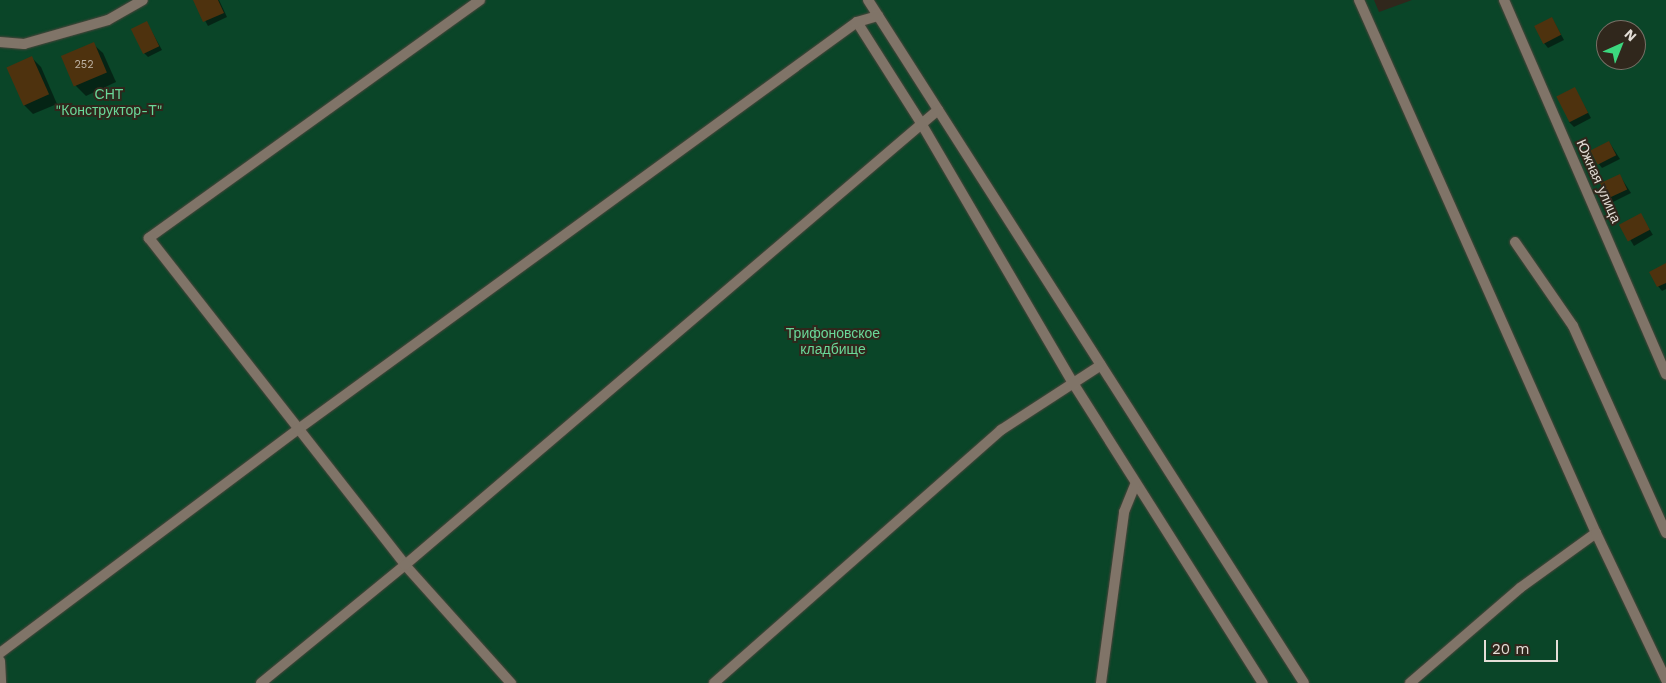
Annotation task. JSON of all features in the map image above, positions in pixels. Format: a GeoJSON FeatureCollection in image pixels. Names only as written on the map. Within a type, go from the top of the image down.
{"type":"FeatureCollection","features":[{"type":"Feature","properties":{"kind":"lane"},"geometry":{"type":"LineString","coordinates":[[0,42],[24,44],[108,20],[143,0]]}},
{"type":"Feature","properties":{"kind":"lane"},"geometry":{"type":"LineString","coordinates":[[480,0],[149,238],[297,430],[405,564],[511,683]]}},
{"type":"Feature","properties":{"kind":"lane"},"geometry":{"type":"LineString","coordinates":[[868,0],[1304,683]]}},
{"type":"Feature","properties":{"kind":"lane"},"geometry":{"type":"LineString","coordinates":[[1359,0],[1596,532],[1666,680]]}},
{"type":"Feature","properties":{"kind":"lane","name":"Южная улица"},"geometry":{"type":"LineString","coordinates":[[1504,0],[1666,374]]}},
{"type":"Feature","properties":{"kind":"lane"},"geometry":{"type":"LineString","coordinates":[[0,653],[297,430],[857,22],[878,16]]}},
{"type":"Feature","properties":{"kind":"lane"},"geometry":{"type":"LineString","coordinates":[[857,22],[921,123],[1073,383],[1263,683]]}},
{"type":"Feature","properties":{"kind":"lane"},"geometry":{"type":"LineString","coordinates":[[261,683],[405,564],[938,110]]}},
{"type":"Feature","properties":{"kind":"lane"},"geometry":{"type":"LineString","coordinates":[[1515,242],[1573,326],[1666,533]]}},
{"type":"Feature","properties":{"kind":"lane"},"geometry":{"type":"LineString","coordinates":[[714,683],[1001,430],[1100,365]]}},
{"type":"Feature","properties":{"kind":"lane"},"geometry":{"type":"LineString","coordinates":[[1100,683],[1124,512],[1136,483]]}},
{"type":"Feature","properties":{"kind":"lane"},"geometry":{"type":"LineString","coordinates":[[1410,683],[1520,588],[1596,532]]}},
{"type":"Feature","properties":{"kind":"lane"},"geometry":{"type":"LineString","coordinates":[[0,660],[1,683]]}},
{"type":"Feature","properties":{"kind":"green space","name":"Трифоновское кладбище"},"geometry":{"type":"Polygon","coordinates":[[[0,0],[1374,0],[1379,12],[1412,0],[1666,0],[1666,683],[0,683],[0,0]]]}},
{"type":"Feature","properties":{"kind":"building"},"geometry":{"type":"Polygon","coordinates":[[[193,0],[218,0],[224,13],[203,22],[193,0]]]}},
{"type":"Feature","properties":{"kind":"building"},"geometry":{"type":"Polygon","coordinates":[[[1552,17],[1561,35],[1543,44],[1534,26],[1552,17]]]}},
{"type":"Feature","properties":{"kind":"building"},"geometry":{"type":"Polygon","coordinates":[[[147,21],[159,46],[143,54],[131,29],[147,21]]]}},
{"type":"Feature","properties":{"kind":"building"},"geometry":{"type":"Polygon","coordinates":[[[94,42],[107,72],[74,86],[61,56],[94,42]]]}},
{"type":"Feature","properties":{"kind":"building"},"geometry":{"type":"Polygon","coordinates":[[[32,56],[49,94],[24,106],[6,67],[32,56]]]}},
{"type":"Feature","properties":{"kind":"building"},"geometry":{"type":"Polygon","coordinates":[[[1575,87],[1588,113],[1569,122],[1556,97],[1575,87]]]}},
{"type":"Feature","properties":{"kind":"building"},"geometry":{"type":"Polygon","coordinates":[[[1609,141],[1616,155],[1598,165],[1590,151],[1609,141]]]}},
{"type":"Feature","properties":{"kind":"building"},"geometry":{"type":"Polygon","coordinates":[[[1620,174],[1627,189],[1607,199],[1600,183],[1620,174]]]}},
{"type":"Feature","properties":{"kind":"building"},"geometry":{"type":"Polygon","coordinates":[[[1641,213],[1650,230],[1628,242],[1619,225],[1641,213]]]}},
{"type":"Feature","properties":{"kind":"building"},"geometry":{"type":"Polygon","coordinates":[[[1666,263],[1666,283],[1657,287],[1649,272],[1666,263]]]}},
{"type":"Feature","properties":{"kind":"park label","name":"СНТ \"Конструктор-Т\""},"geometry":{"type":"Point","coordinates":[109,102]}}]}
